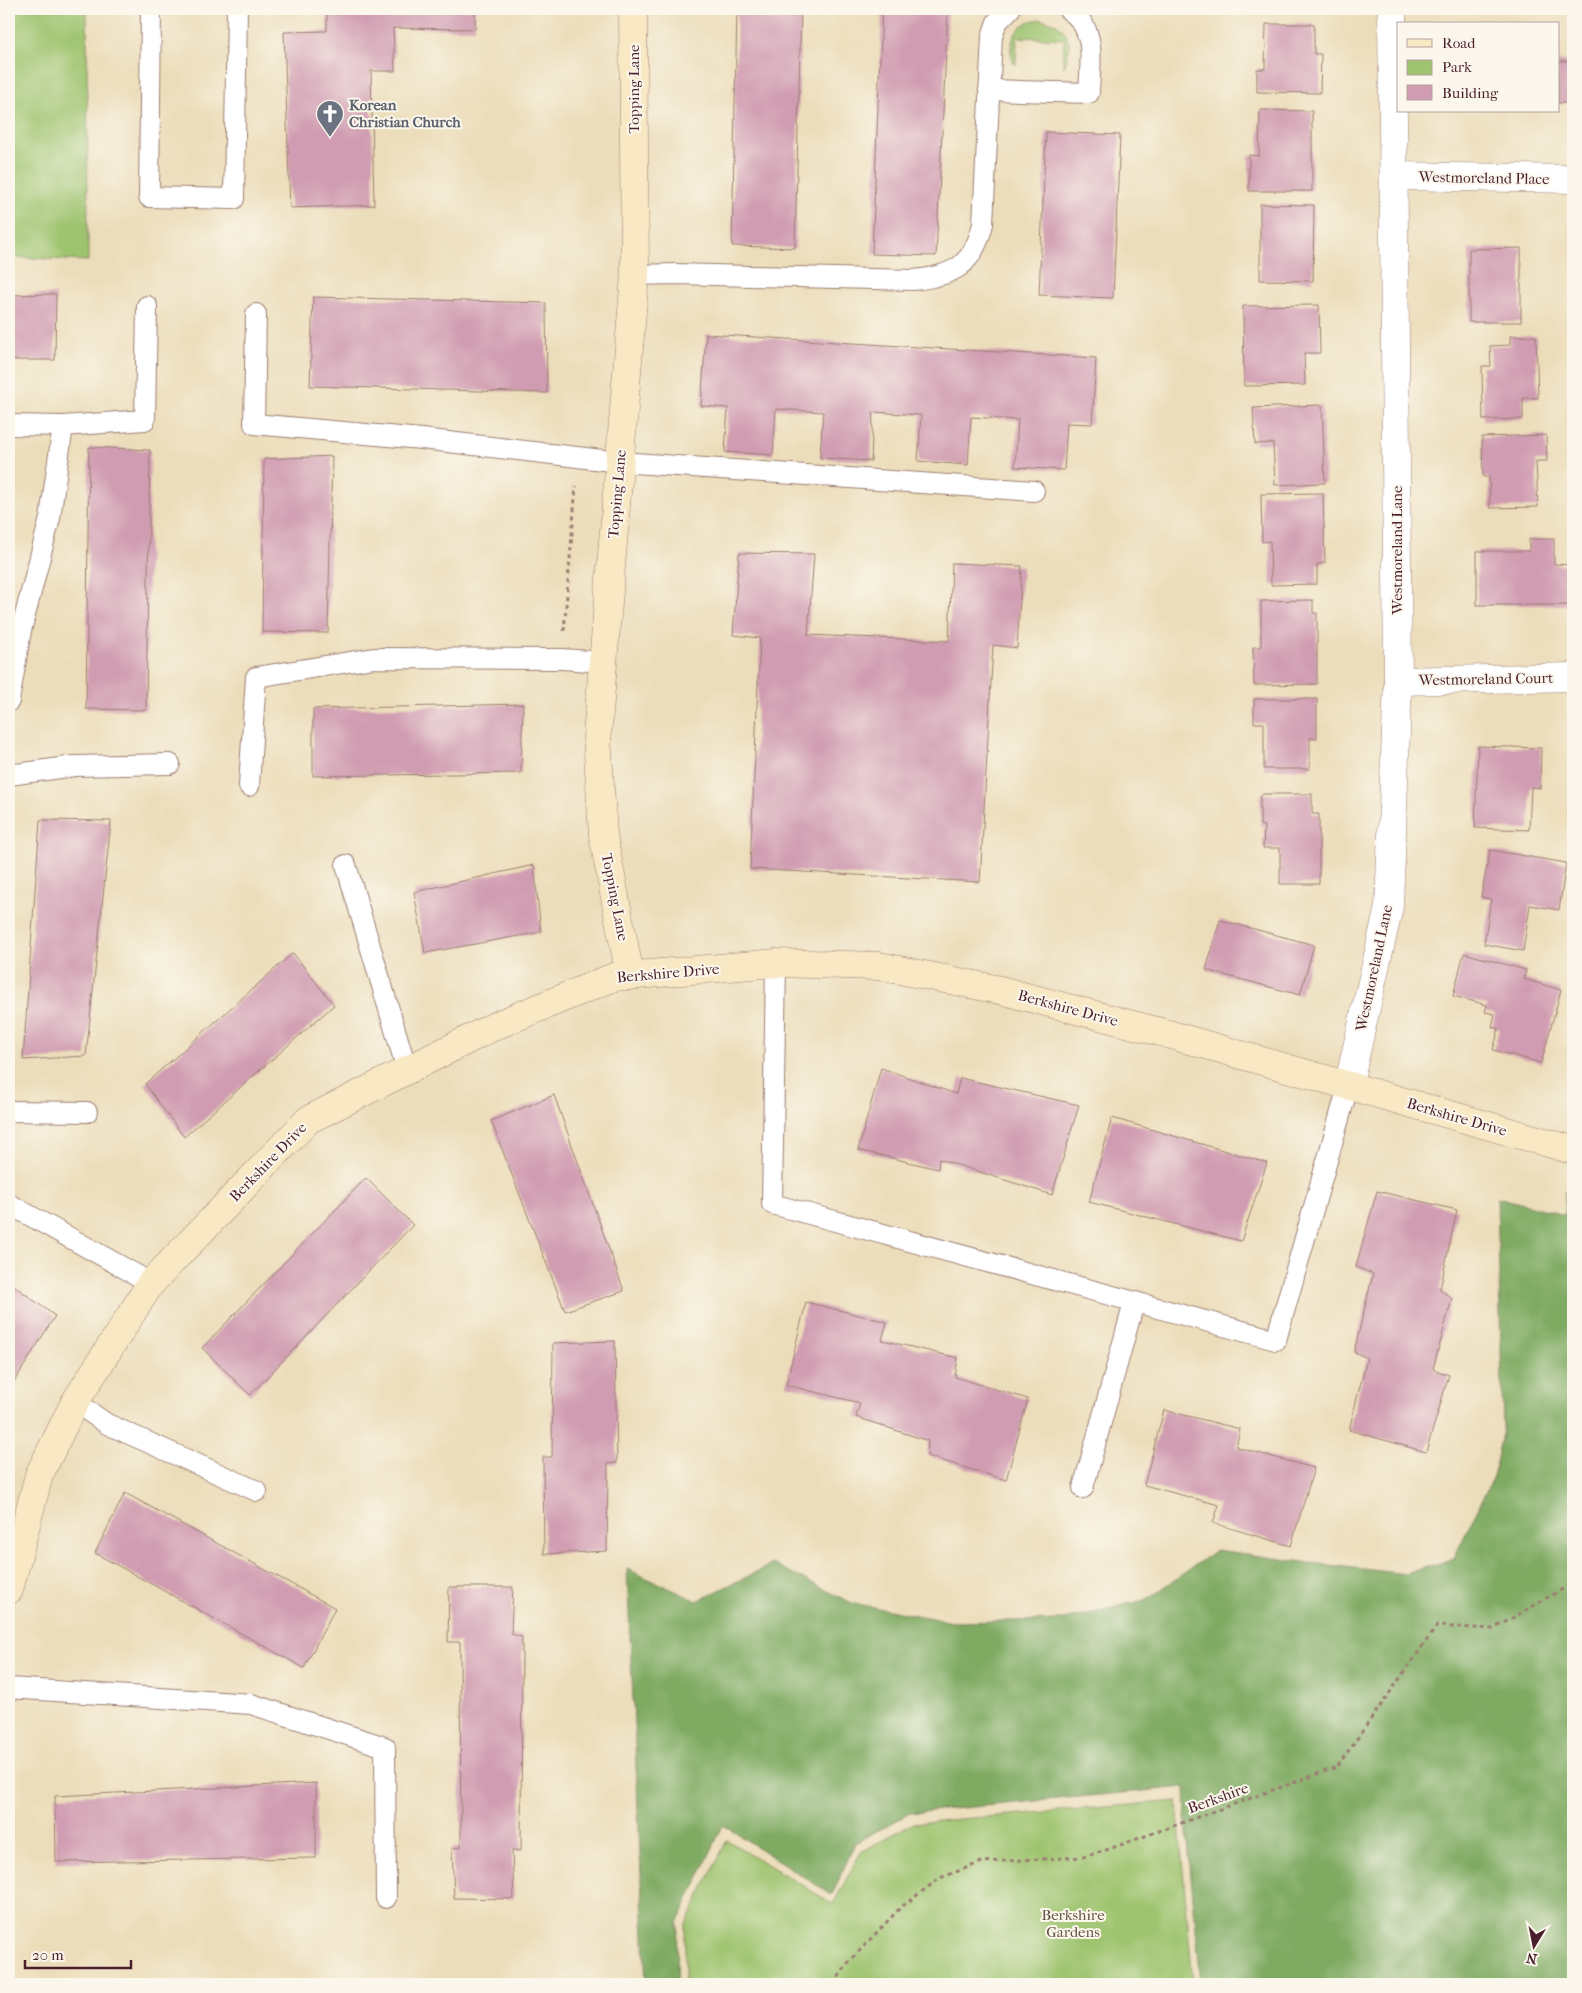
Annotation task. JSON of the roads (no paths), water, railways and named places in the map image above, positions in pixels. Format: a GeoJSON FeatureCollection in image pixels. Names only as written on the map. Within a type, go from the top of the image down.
{"type":"FeatureCollection","features":[{"type":"Feature","properties":{"kind":"street","name":"Topping Lane"},"geometry":{"type":"LineString","coordinates":[[630,976],[603,835],[597,737],[635,275],[633,9]]}},
{"type":"Feature","properties":{"kind":"street","name":"Westmoreland Lane"},"geometry":{"type":"LineString","coordinates":[[1348,1087],[1388,907],[1398,682],[1392,9]]}},
{"type":"Feature","properties":{"kind":"street","name":"Westmoreland Place"},"geometry":{"type":"LineString","coordinates":[[1394,176],[1573,180]]}},
{"type":"Feature","properties":{"kind":"street","name":"Westmoreland Court"},"geometry":{"type":"LineString","coordinates":[[1398,682],[1573,677]]}},
{"type":"Feature","properties":{"kind":"street","name":"Berkshire Drive"},"geometry":{"type":"LineString","coordinates":[[9,1590],[14,1551],[39,1475],[75,1402],[151,1283],[308,1120],[497,1025],[614,977],[776,963],[879,966],[1000,990],[1168,1034],[1573,1150]]}},
{"type":"Feature","properties":{"kind":"lane"},"geometry":{"type":"LineString","coordinates":[[151,9],[148,197],[234,199],[237,9]]}},
{"type":"Feature","properties":{"kind":"lane"},"geometry":{"type":"LineString","coordinates":[[635,275],[675,274],[914,280],[939,277],[959,267],[971,255],[979,241],[983,224],[992,36],[996,22],[1010,9]]}},
{"type":"Feature","properties":{"kind":"lane"},"geometry":{"type":"LineString","coordinates":[[989,90],[1089,93],[1090,42],[1085,26],[1076,14],[1068,9]]}},
{"type":"Feature","properties":{"kind":"lane"},"geometry":{"type":"LineString","coordinates":[[9,426],[63,426],[145,420],[147,306]]}},
{"type":"Feature","properties":{"kind":"lane"},"geometry":{"type":"LineString","coordinates":[[256,314],[254,424],[422,439],[620,462],[1034,491]]}},
{"type":"Feature","properties":{"kind":"lane"},"geometry":{"type":"LineString","coordinates":[[9,701],[21,631],[50,518],[63,426]]}},
{"type":"Feature","properties":{"kind":"lane"},"geometry":{"type":"LineString","coordinates":[[249,786],[256,677],[374,658],[562,659],[604,662]]}},
{"type":"Feature","properties":{"kind":"lane"},"geometry":{"type":"LineString","coordinates":[[9,775],[75,766],[170,764]]}},
{"type":"Feature","properties":{"kind":"lane"},"geometry":{"type":"LineString","coordinates":[[346,865],[408,1070]]}},
{"type":"Feature","properties":{"kind":"lane"},"geometry":{"type":"LineString","coordinates":[[776,963],[772,1204],[1276,1340],[1348,1087]]}},
{"type":"Feature","properties":{"kind":"lane"},"geometry":{"type":"LineString","coordinates":[[9,1111],[87,1112]]}},
{"type":"Feature","properties":{"kind":"lane"},"geometry":{"type":"LineString","coordinates":[[9,1204],[151,1283]]}},
{"type":"Feature","properties":{"kind":"lane"},"geometry":{"type":"LineString","coordinates":[[1083,1488],[1134,1303]]}},
{"type":"Feature","properties":{"kind":"lane"},"geometry":{"type":"LineString","coordinates":[[75,1402],[107,1424],[257,1491]]}},
{"type":"Feature","properties":{"kind":"lane"},"geometry":{"type":"LineString","coordinates":[[9,1688],[251,1704],[384,1747],[386,1898]]}},
{"type":"Feature","properties":{"kind":"place","name":"Korean Christian Church"},"geometry":{"type":"Point","coordinates":[330,138]}},
{"type":"Feature","properties":{"kind":"park label","name":"Berkshire Gardens"},"geometry":{"type":"Point","coordinates":[1073,1924]}}]}
